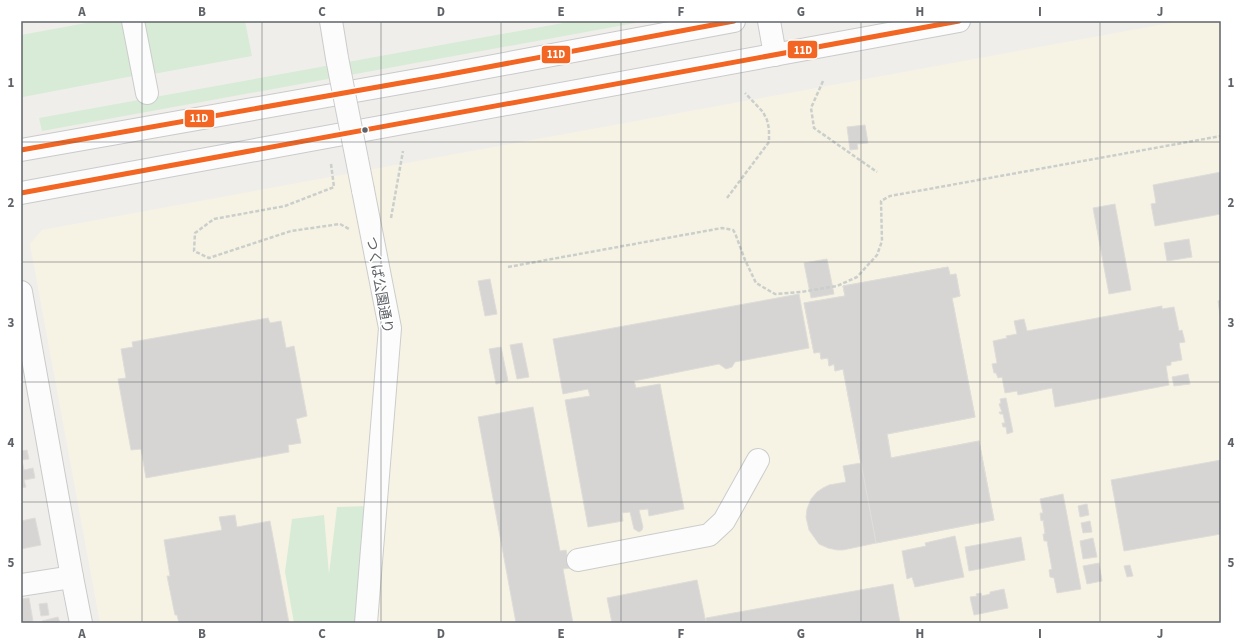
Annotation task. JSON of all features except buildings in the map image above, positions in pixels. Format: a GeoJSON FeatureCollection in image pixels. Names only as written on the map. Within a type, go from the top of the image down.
{"type":"FeatureCollection","features":[{"type":"Feature","properties":{"kind":"main road"},"geometry":{"type":"LineString","coordinates":[[133,21],[147,93]]}},
{"type":"Feature","properties":{"kind":"main road","name":"つくば公園通り"},"geometry":{"type":"LineString","coordinates":[[331,21],[390,328],[366,623]]}},
{"type":"Feature","properties":{"kind":"main road"},"geometry":{"type":"LineString","coordinates":[[21,150],[440,76],[734,21]]}},
{"type":"Feature","properties":{"kind":"main road"},"geometry":{"type":"LineString","coordinates":[[769,21],[775,55]]}},
{"type":"Feature","properties":{"kind":"main road"},"geometry":{"type":"LineString","coordinates":[[21,192],[959,21]]}},
{"type":"Feature","properties":{"kind":"main road"},"geometry":{"type":"LineString","coordinates":[[21,292],[24,321],[81,623]]}},
{"type":"Feature","properties":{"kind":"main road"},"geometry":{"type":"LineString","coordinates":[[578,560],[709,535],[724,521],[758,460]]}},
{"type":"Feature","properties":{"kind":"main road"},"geometry":{"type":"LineString","coordinates":[[21,585],[72,576]]}},
{"type":"Feature","properties":{"kind":"path"},"geometry":{"type":"LineString","coordinates":[[823,81],[811,108],[814,128],[876,172]]}},
{"type":"Feature","properties":{"kind":"path"},"geometry":{"type":"LineString","coordinates":[[727,198],[769,142],[770,130],[763,112],[745,94]]}},
{"type":"Feature","properties":{"kind":"path"},"geometry":{"type":"LineString","coordinates":[[508,267],[722,228],[733,230],[735,233],[745,260],[756,283],[775,294],[801,292],[837,286],[857,277],[877,255],[882,241],[881,201],[890,196],[1221,136]]}},
{"type":"Feature","properties":{"kind":"path"},"geometry":{"type":"LineString","coordinates":[[390,224],[403,151]]}},
{"type":"Feature","properties":{"kind":"path"},"geometry":{"type":"LineString","coordinates":[[331,164],[334,186],[285,206],[214,219],[195,233],[194,251],[209,258],[291,231],[340,224],[374,249]]}},
{"type":"Feature","properties":{"kind":"shaded area"},"geometry":{"type":"Polygon","coordinates":[[[1181,21],[1221,21],[1221,623],[100,623],[30,244],[42,230],[1181,21]]]}},
{"type":"Feature","properties":{"kind":"green space"},"geometry":{"type":"Polygon","coordinates":[[[97,21],[122,21],[133,76],[23,97],[21,84],[21,35],[97,21]]]}},
{"type":"Feature","properties":{"kind":"green space"},"geometry":{"type":"Polygon","coordinates":[[[143,21],[245,21],[252,56],[153,74],[143,21]]]}},
{"type":"Feature","properties":{"kind":"green space"},"geometry":{"type":"Polygon","coordinates":[[[574,21],[646,21],[42,131],[39,118],[574,21]]]}},
{"type":"Feature","properties":{"kind":"green space"},"geometry":{"type":"Polygon","coordinates":[[[369,506],[359,623],[294,623],[285,572],[292,519],[324,515],[329,574],[337,507],[369,506]]]}},
{"type":"Feature","properties":{"kind":"transit line","name":"11D"},"geometry":{"type":"LineString","coordinates":[[21,150],[440,76],[734,21]]}},
{"type":"Feature","properties":{"kind":"transit line","name":"11D"},"geometry":{"type":"LineString","coordinates":[[21,193],[959,21]]}}]}
